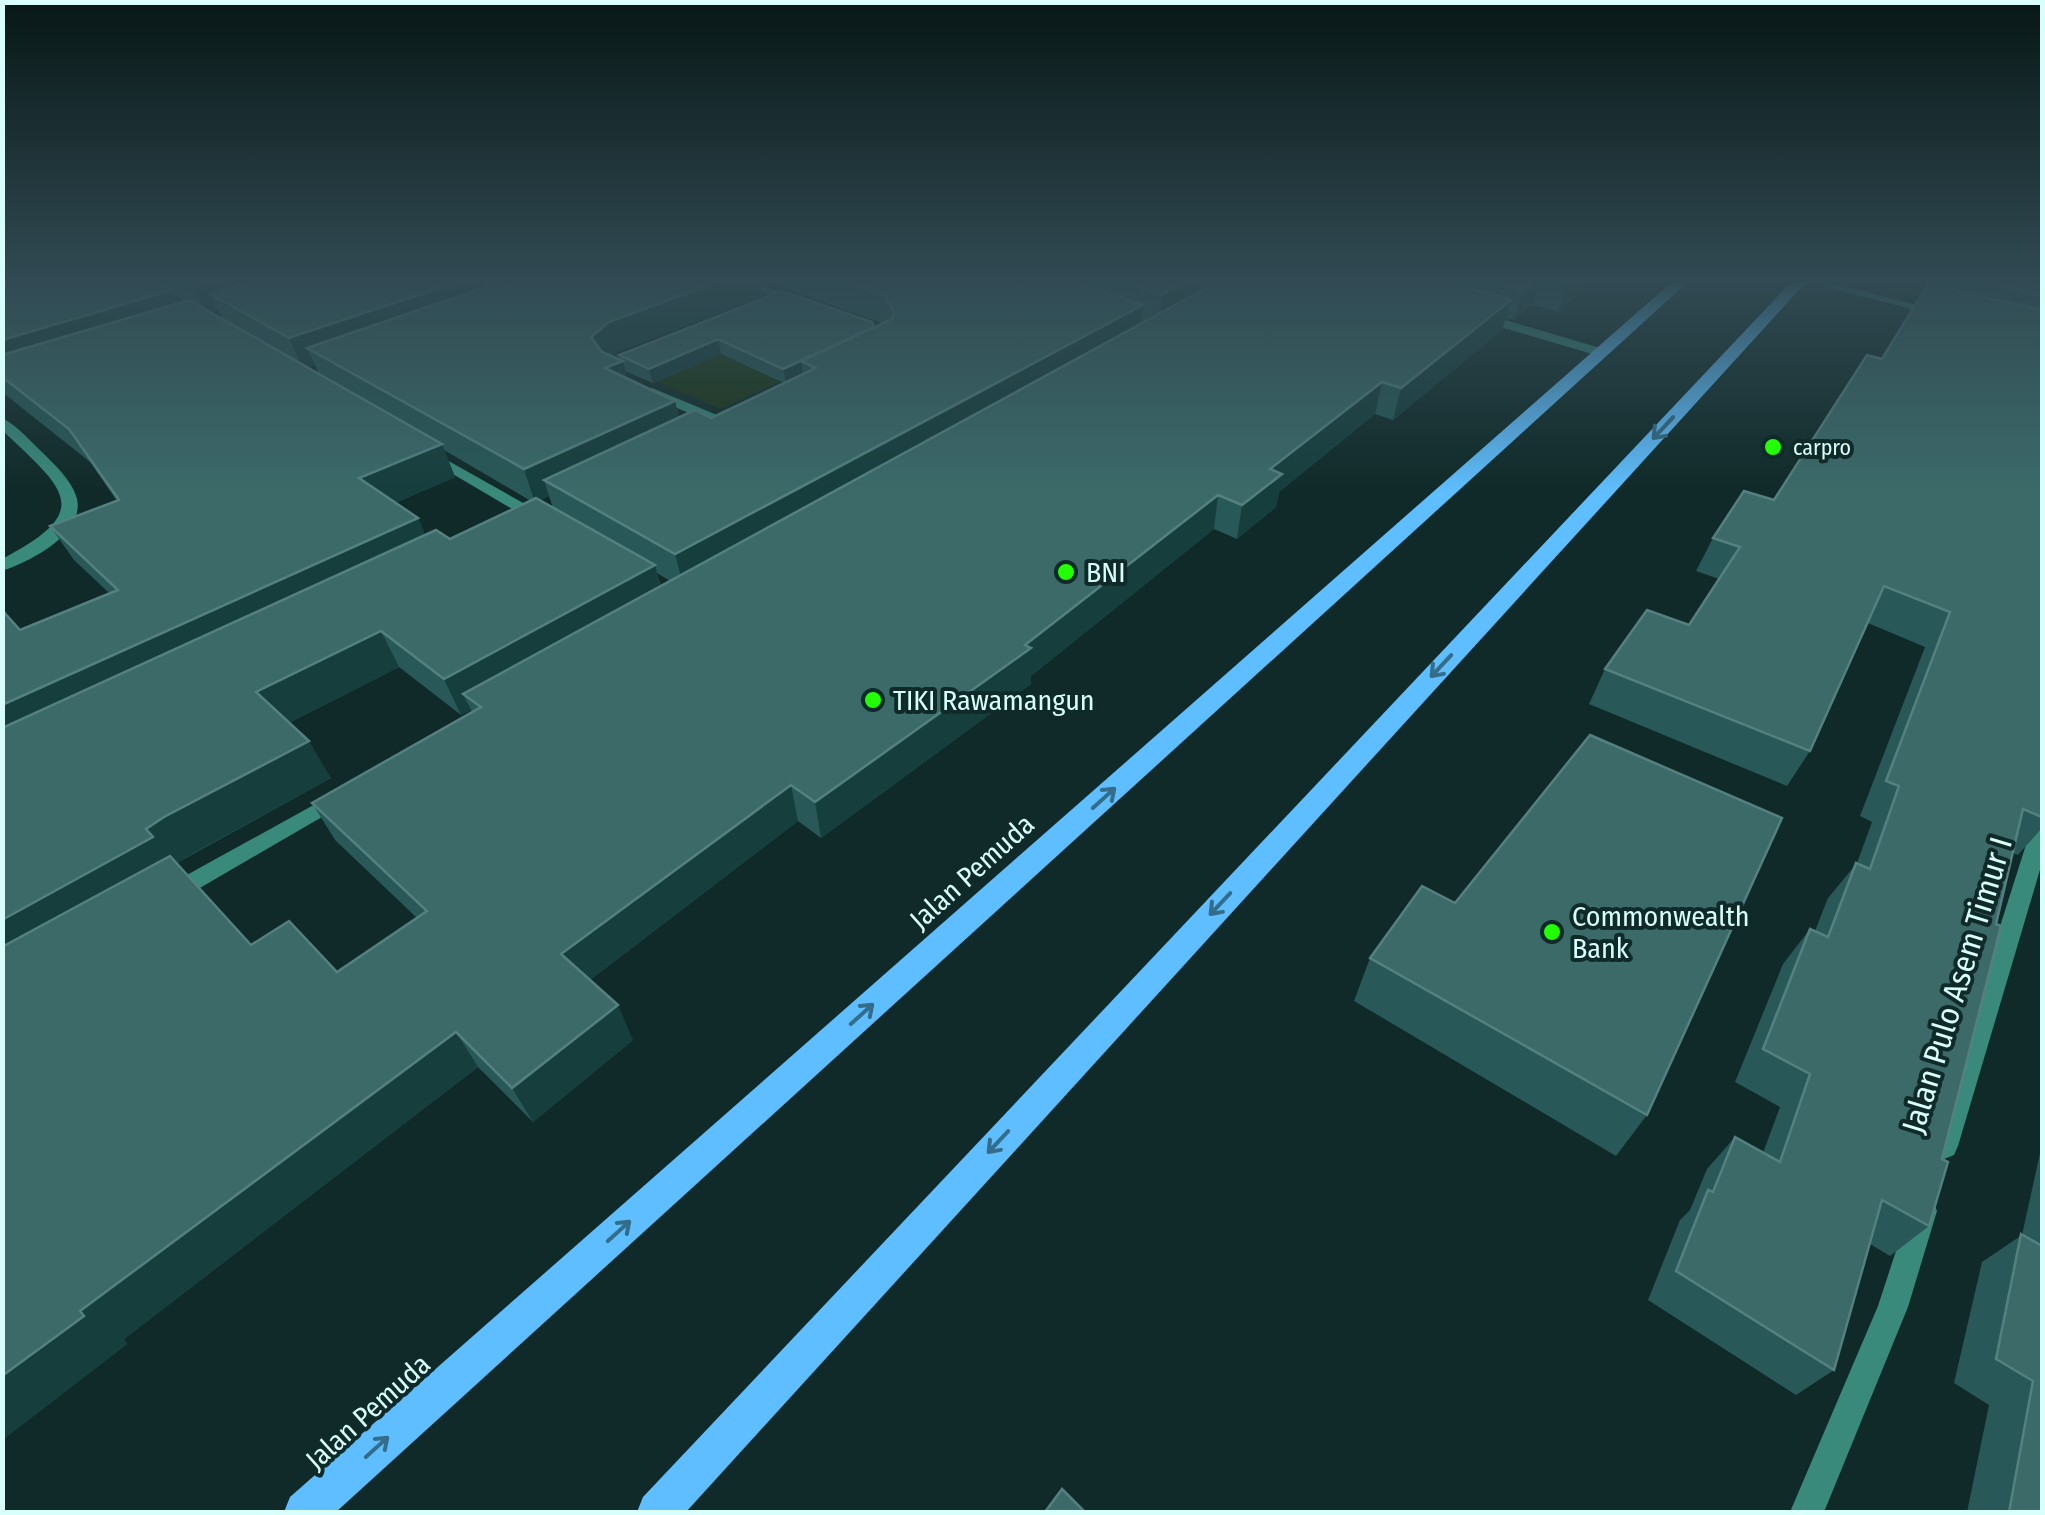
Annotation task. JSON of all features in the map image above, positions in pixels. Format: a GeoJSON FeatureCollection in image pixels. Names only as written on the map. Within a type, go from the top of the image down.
{"type":"FeatureCollection","features":[{"type":"Feature","properties":{"kind":"main road","name":"Jalan Pemuda"},"geometry":{"type":"LineString","coordinates":[[304,1512],[1606,351]]}},
{"type":"Feature","properties":{"kind":"main road"},"geometry":{"type":"LineString","coordinates":[[658,1512],[1737,351]]}},
{"type":"Feature","properties":{"kind":"street"},"geometry":{"type":"LineString","coordinates":[[1595,351],[1603,353]]}},
{"type":"Feature","properties":{"kind":"street"},"geometry":{"type":"LineString","coordinates":[[634,385],[724,422]]}},
{"type":"Feature","properties":{"kind":"street"},"geometry":{"type":"LineString","coordinates":[[706,431],[741,414]]}},
{"type":"Feature","properties":{"kind":"street"},"geometry":{"type":"LineString","coordinates":[[2,422],[67,485],[74,501],[72,515],[57,533],[2,566]]}},
{"type":"Feature","properties":{"kind":"street"},"geometry":{"type":"LineString","coordinates":[[417,447],[538,518]]}},
{"type":"Feature","properties":{"kind":"street"},"geometry":{"type":"LineString","coordinates":[[156,904],[360,786]]}},
{"type":"Feature","properties":{"kind":"street","name":"Jalan Pulo Asem Timur I"},"geometry":{"type":"LineString","coordinates":[[1810,1506],[1893,1307],[2042,828]]}},
{"type":"Feature","properties":{"kind":"green space"},"geometry":{"type":"Polygon","coordinates":[[[666,351],[846,351],[721,409],[625,368],[666,351]]]}},
{"type":"Feature","properties":{"kind":"building"},"geometry":{"type":"Polygon","coordinates":[[[17,351],[278,351],[442,444],[359,478],[418,518],[2,705],[2,610],[20,630],[118,590],[50,526],[119,500],[69,429],[2,377],[2,355],[17,351]]]}},
{"type":"Feature","properties":{"kind":"building"},"geometry":{"type":"Polygon","coordinates":[[[312,351],[601,351],[623,361],[605,368],[675,401],[524,469],[312,351]]]}},
{"type":"Feature","properties":{"kind":"building"},"geometry":{"type":"Polygon","coordinates":[[[630,351],[691,351],[649,369],[619,355],[630,351]]]}},
{"type":"Feature","properties":{"kind":"building"},"geometry":{"type":"Polygon","coordinates":[[[743,351],[823,351],[783,369],[743,351]]]}},
{"type":"Feature","properties":{"kind":"building"},"geometry":{"type":"Polygon","coordinates":[[[823,351],[1057,351],[675,554],[544,480],[695,410],[711,418],[816,368],[801,361],[823,351]]]}},
{"type":"Feature","properties":{"kind":"building"},"geometry":{"type":"Polygon","coordinates":[[[1092,351],[1448,351],[1401,388],[1382,382],[1270,469],[1282,474],[1242,505],[1218,495],[1025,645],[1031,648],[815,802],[791,785],[561,954],[618,1005],[512,1088],[456,1032],[80,1311],[84,1316],[2,1376],[2,947],[170,856],[251,945],[289,921],[337,972],[427,911],[312,803],[481,707],[463,694],[1092,351]]]}},
{"type":"Feature","properties":{"kind":"building"},"geometry":{"type":"Polygon","coordinates":[[[1887,351],[2042,351],[2042,817],[2023,809],[1996,924],[2001,926],[1942,1159],[1948,1162],[1929,1226],[1882,1200],[1834,1370],[1676,1271],[1708,1190],[1713,1192],[1735,1137],[1780,1162],[1810,1074],[1763,1049],[1810,929],[1828,937],[1856,863],[1870,869],[1899,786],[1886,781],[1950,612],[1884,586],[1810,751],[1605,669],[1647,610],[1689,625],[1740,547],[1713,538],[1744,491],[1774,500],[1867,355],[1882,359],[1887,351]]]}},
{"type":"Feature","properties":{"kind":"building"},"geometry":{"type":"Polygon","coordinates":[[[536,498],[655,565],[444,679],[381,631],[256,692],[309,741],[164,817],[146,829],[153,837],[2,920],[2,728],[436,530],[450,539],[536,498]]]}},
{"type":"Feature","properties":{"kind":"building"},"geometry":{"type":"Polygon","coordinates":[[[1590,735],[1782,818],[1647,1115],[1370,958],[1422,886],[1455,903],[1590,735]]]}},
{"type":"Feature","properties":{"kind":"building"},"geometry":{"type":"Polygon","coordinates":[[[2021,1234],[2042,1246],[2042,1512],[2009,1512],[2033,1381],[1996,1359],[2021,1234]]]}},
{"type":"Feature","properties":{"kind":"building"},"geometry":{"type":"Polygon","coordinates":[[[1062,1489],[1085,1512],[1045,1512],[1062,1489]]]}},
{"type":"Feature","properties":{"kind":"place","name":"carpro"},"geometry":{"type":"Point","coordinates":[1773,447]}},
{"type":"Feature","properties":{"kind":"place","name":"BNI"},"geometry":{"type":"Point","coordinates":[1066,572]}},
{"type":"Feature","properties":{"kind":"place","name":"TIKI Rawamangun"},"geometry":{"type":"Point","coordinates":[873,700]}},
{"type":"Feature","properties":{"kind":"place","name":"Commonwealth Bank"},"geometry":{"type":"Point","coordinates":[1552,932]}}]}
